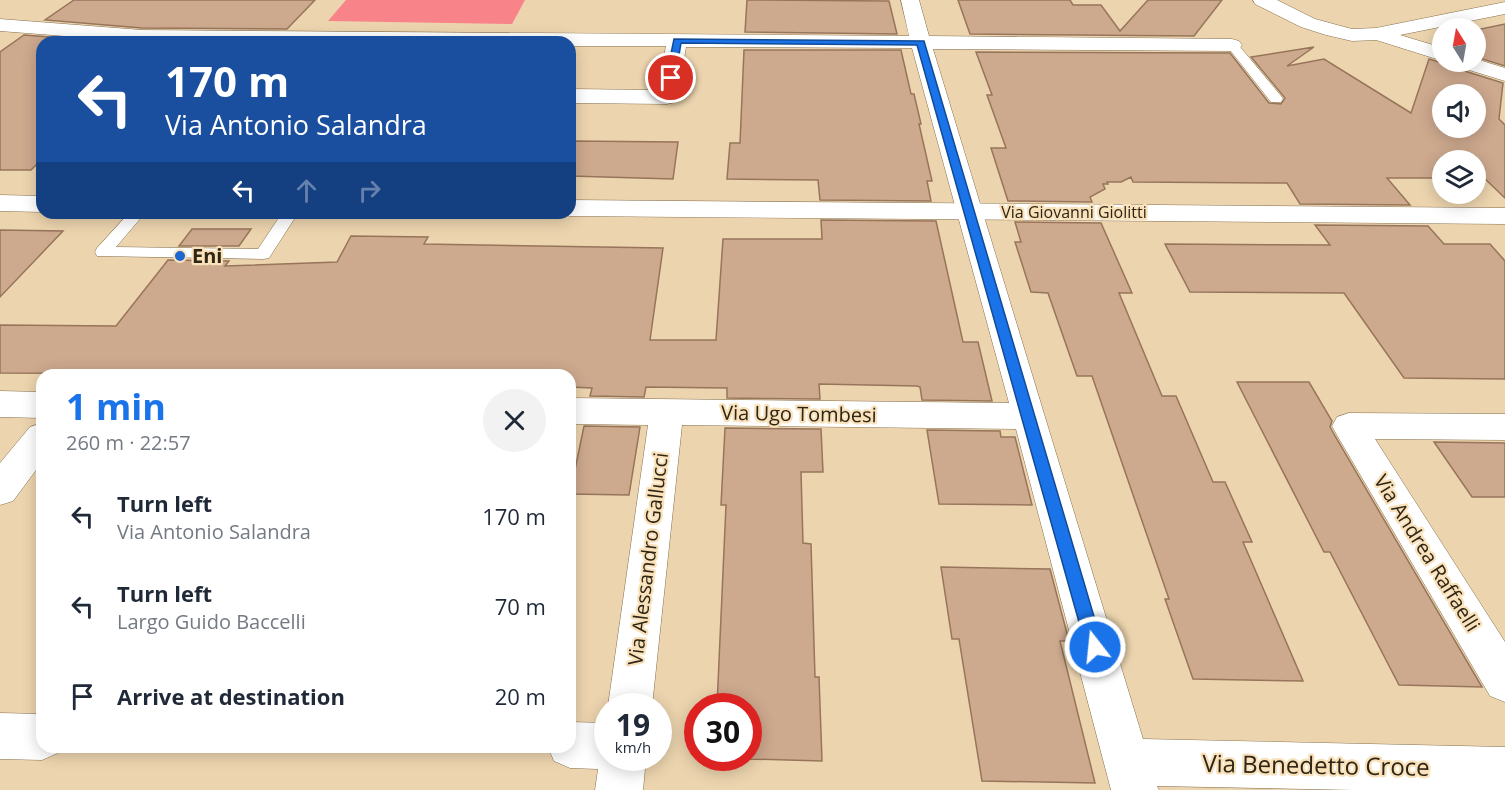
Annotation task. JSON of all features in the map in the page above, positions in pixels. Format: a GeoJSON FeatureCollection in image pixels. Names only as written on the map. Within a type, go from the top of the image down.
{"type":"FeatureCollection","features":[{"type":"Feature","properties":{"kind":"street"},"geometry":{"type":"LineString","coordinates":[[910,0],[1132,776]]}},
{"type":"Feature","properties":{"kind":"street"},"geometry":{"type":"LineString","coordinates":[[1246,0],[1333,31],[1352,35],[1377,34],[1505,8]]}},
{"type":"Feature","properties":{"kind":"street"},"geometry":{"type":"LineString","coordinates":[[1262,0],[1286,13]]}},
{"type":"Feature","properties":{"kind":"street"},"geometry":{"type":"LineString","coordinates":[[6,30],[142,36]]}},
{"type":"Feature","properties":{"kind":"street"},"geometry":{"type":"LineString","coordinates":[[1377,34],[1432,52]]}},
{"type":"Feature","properties":{"kind":"street"},"geometry":{"type":"LineString","coordinates":[[576,41],[1232,45]]}},
{"type":"Feature","properties":{"kind":"street"},"geometry":{"type":"LineString","coordinates":[[576,96],[667,97],[677,41]]}},
{"type":"Feature","properties":{"kind":"street"},"geometry":{"type":"LineString","coordinates":[[1486,69],[1505,75]]}},
{"type":"Feature","properties":{"kind":"street"},"geometry":{"type":"LineString","coordinates":[[0,203],[36,204]]}},
{"type":"Feature","properties":{"kind":"street","name":"Via Giovanni Giolitti"},"geometry":{"type":"LineString","coordinates":[[576,208],[1505,216]]}},
{"type":"Feature","properties":{"kind":"street"},"geometry":{"type":"LineString","coordinates":[[0,404],[36,405]]}},
{"type":"Feature","properties":{"kind":"street","name":"Via Ugo Tombesi"},"geometry":{"type":"LineString","coordinates":[[576,411],[1028,416]]}},
{"type":"Feature","properties":{"kind":"street","name":"Via Alessandro Gallucci"},"geometry":{"type":"LineString","coordinates":[[632,693],[667,412]]}},
{"type":"Feature","properties":{"kind":"street","name":"Via Andrea Raffaelli"},"geometry":{"type":"LineString","coordinates":[[1505,426],[1349,426],[1505,681]]}},
{"type":"Feature","properties":{"kind":"street"},"geometry":{"type":"LineString","coordinates":[[0,490],[36,444]]}},
{"type":"Feature","properties":{"kind":"street"},"geometry":{"type":"LineString","coordinates":[[0,736],[36,737]]}},
{"type":"Feature","properties":{"kind":"street"},"geometry":{"type":"LineString","coordinates":[[576,746],[594,746]]}},
{"type":"Feature","properties":{"kind":"street","name":"Via Benedetto Croce"},"geometry":{"type":"LineString","coordinates":[[1132,776],[1505,770]]}},
{"type":"Feature","properties":{"kind":"street"},"geometry":{"type":"LineString","coordinates":[[619,790],[621,771]]}},
{"type":"Feature","properties":{"kind":"lane"},"geometry":{"type":"LineString","coordinates":[[1232,45],[1276,99]]}},
{"type":"Feature","properties":{"kind":"lane"},"geometry":{"type":"LineString","coordinates":[[132,219],[103,252],[263,254],[286,219]]}},
{"type":"Feature","properties":{"kind":"shaded area"},"geometry":{"type":"Polygon","coordinates":[[[346,0],[525,0],[512,24],[328,21],[346,0]]]}},
{"type":"Feature","properties":{"kind":"building"},"geometry":{"type":"Polygon","coordinates":[[[74,0],[315,0],[287,29],[142,28],[45,20],[74,0]]]}},
{"type":"Feature","properties":{"kind":"building"},"geometry":{"type":"Polygon","coordinates":[[[747,0],[889,1],[897,34],[745,32],[747,0]]]}},
{"type":"Feature","properties":{"kind":"building"},"geometry":{"type":"Polygon","coordinates":[[[958,0],[1070,0],[1073,5],[1101,5],[1120,31],[1148,0],[1222,0],[1194,36],[970,34],[958,0]]]}},
{"type":"Feature","properties":{"kind":"building"},"geometry":{"type":"Polygon","coordinates":[[[1505,24],[1505,66],[1486,60],[1486,28],[1505,24]]]}},
{"type":"Feature","properties":{"kind":"building"},"geometry":{"type":"Polygon","coordinates":[[[24,35],[37,36],[36,165],[31,170],[0,170],[0,52],[24,35]]]}},
{"type":"Feature","properties":{"kind":"building"},"geometry":{"type":"Polygon","coordinates":[[[1314,47],[1287,66],[1324,59],[1411,113],[1429,59],[1432,60],[1432,72],[1468,72],[1503,83],[1499,119],[1505,125],[1505,198],[1486,180],[1486,150],[1432,150],[1432,178],[1387,178],[1410,205],[1300,204],[1287,183],[1133,182],[1131,177],[1121,182],[1103,184],[1105,189],[1090,197],[1092,202],[1008,201],[991,148],[1006,148],[987,95],[992,95],[976,52],[1230,53],[1269,103],[1281,104],[1285,98],[1251,57],[1314,47]]]}},
{"type":"Feature","properties":{"kind":"building"},"geometry":{"type":"Polygon","coordinates":[[[744,50],[901,50],[911,94],[914,94],[921,124],[919,124],[932,181],[927,181],[931,201],[820,200],[818,180],[727,179],[730,143],[740,143],[744,50]]]}},
{"type":"Feature","properties":{"kind":"building"},"geometry":{"type":"Polygon","coordinates":[[[576,141],[678,142],[673,179],[576,176],[576,141]]]}},
{"type":"Feature","properties":{"kind":"building"},"geometry":{"type":"Polygon","coordinates":[[[821,220],[936,221],[963,342],[978,342],[992,401],[922,400],[920,387],[917,386],[819,384],[820,399],[727,398],[727,388],[646,387],[644,397],[590,396],[592,388],[576,387],[576,369],[36,369],[36,373],[0,373],[0,325],[116,326],[168,260],[229,261],[225,266],[337,262],[351,236],[428,237],[424,244],[663,248],[650,340],[716,340],[723,239],[822,239],[821,220]]]}},
{"type":"Feature","properties":{"kind":"building"},"geometry":{"type":"Polygon","coordinates":[[[1015,222],[1101,223],[1132,293],[1119,293],[1162,396],[1176,396],[1213,482],[1225,482],[1252,542],[1243,542],[1303,681],[1193,679],[1165,599],[1169,599],[1092,376],[1077,376],[1048,293],[1031,292],[1015,242],[1021,242],[1015,222]]]}},
{"type":"Feature","properties":{"kind":"building"},"geometry":{"type":"Polygon","coordinates":[[[1315,225],[1428,226],[1444,244],[1490,244],[1505,261],[1505,379],[1404,378],[1344,293],[1190,292],[1165,244],[1330,245],[1315,225]]]}},
{"type":"Feature","properties":{"kind":"building"},"geometry":{"type":"Polygon","coordinates":[[[192,229],[251,229],[239,246],[179,246],[192,229]]]}},
{"type":"Feature","properties":{"kind":"building"},"geometry":{"type":"Polygon","coordinates":[[[0,230],[63,231],[0,297],[0,230]]]}},
{"type":"Feature","properties":{"kind":"building"},"geometry":{"type":"Polygon","coordinates":[[[1237,382],[1309,382],[1332,421],[1330,427],[1335,436],[1482,687],[1399,685],[1330,552],[1324,552],[1237,382]]]}},
{"type":"Feature","properties":{"kind":"building"},"geometry":{"type":"Polygon","coordinates":[[[584,426],[640,427],[629,495],[576,494],[576,465],[584,426]]]}},
{"type":"Feature","properties":{"kind":"building"},"geometry":{"type":"Polygon","coordinates":[[[725,428],[821,429],[823,472],[801,472],[803,543],[811,544],[815,677],[819,677],[822,761],[762,759],[762,693],[718,693],[726,505],[721,505],[725,428]]]}},
{"type":"Feature","properties":{"kind":"building"},"geometry":{"type":"Polygon","coordinates":[[[927,430],[1000,431],[1001,437],[1015,437],[1032,505],[939,504],[927,430]]]}},
{"type":"Feature","properties":{"kind":"building"},"geometry":{"type":"Polygon","coordinates":[[[1434,442],[1505,443],[1505,497],[1472,497],[1434,442]]]}},
{"type":"Feature","properties":{"kind":"building"},"geometry":{"type":"Polygon","coordinates":[[[941,567],[1050,569],[1069,641],[1060,641],[1095,783],[982,781],[959,639],[952,639],[941,567]]]}},
{"type":"Feature","properties":{"kind":"place","name":"Eni"},"geometry":{"type":"Point","coordinates":[180,256]}},
{"type":"Feature","properties":{"kind":"route"},"geometry":{"type":"LineString","coordinates":[[671,78],[677,41],[921,43],[1095,647]]}}]}
